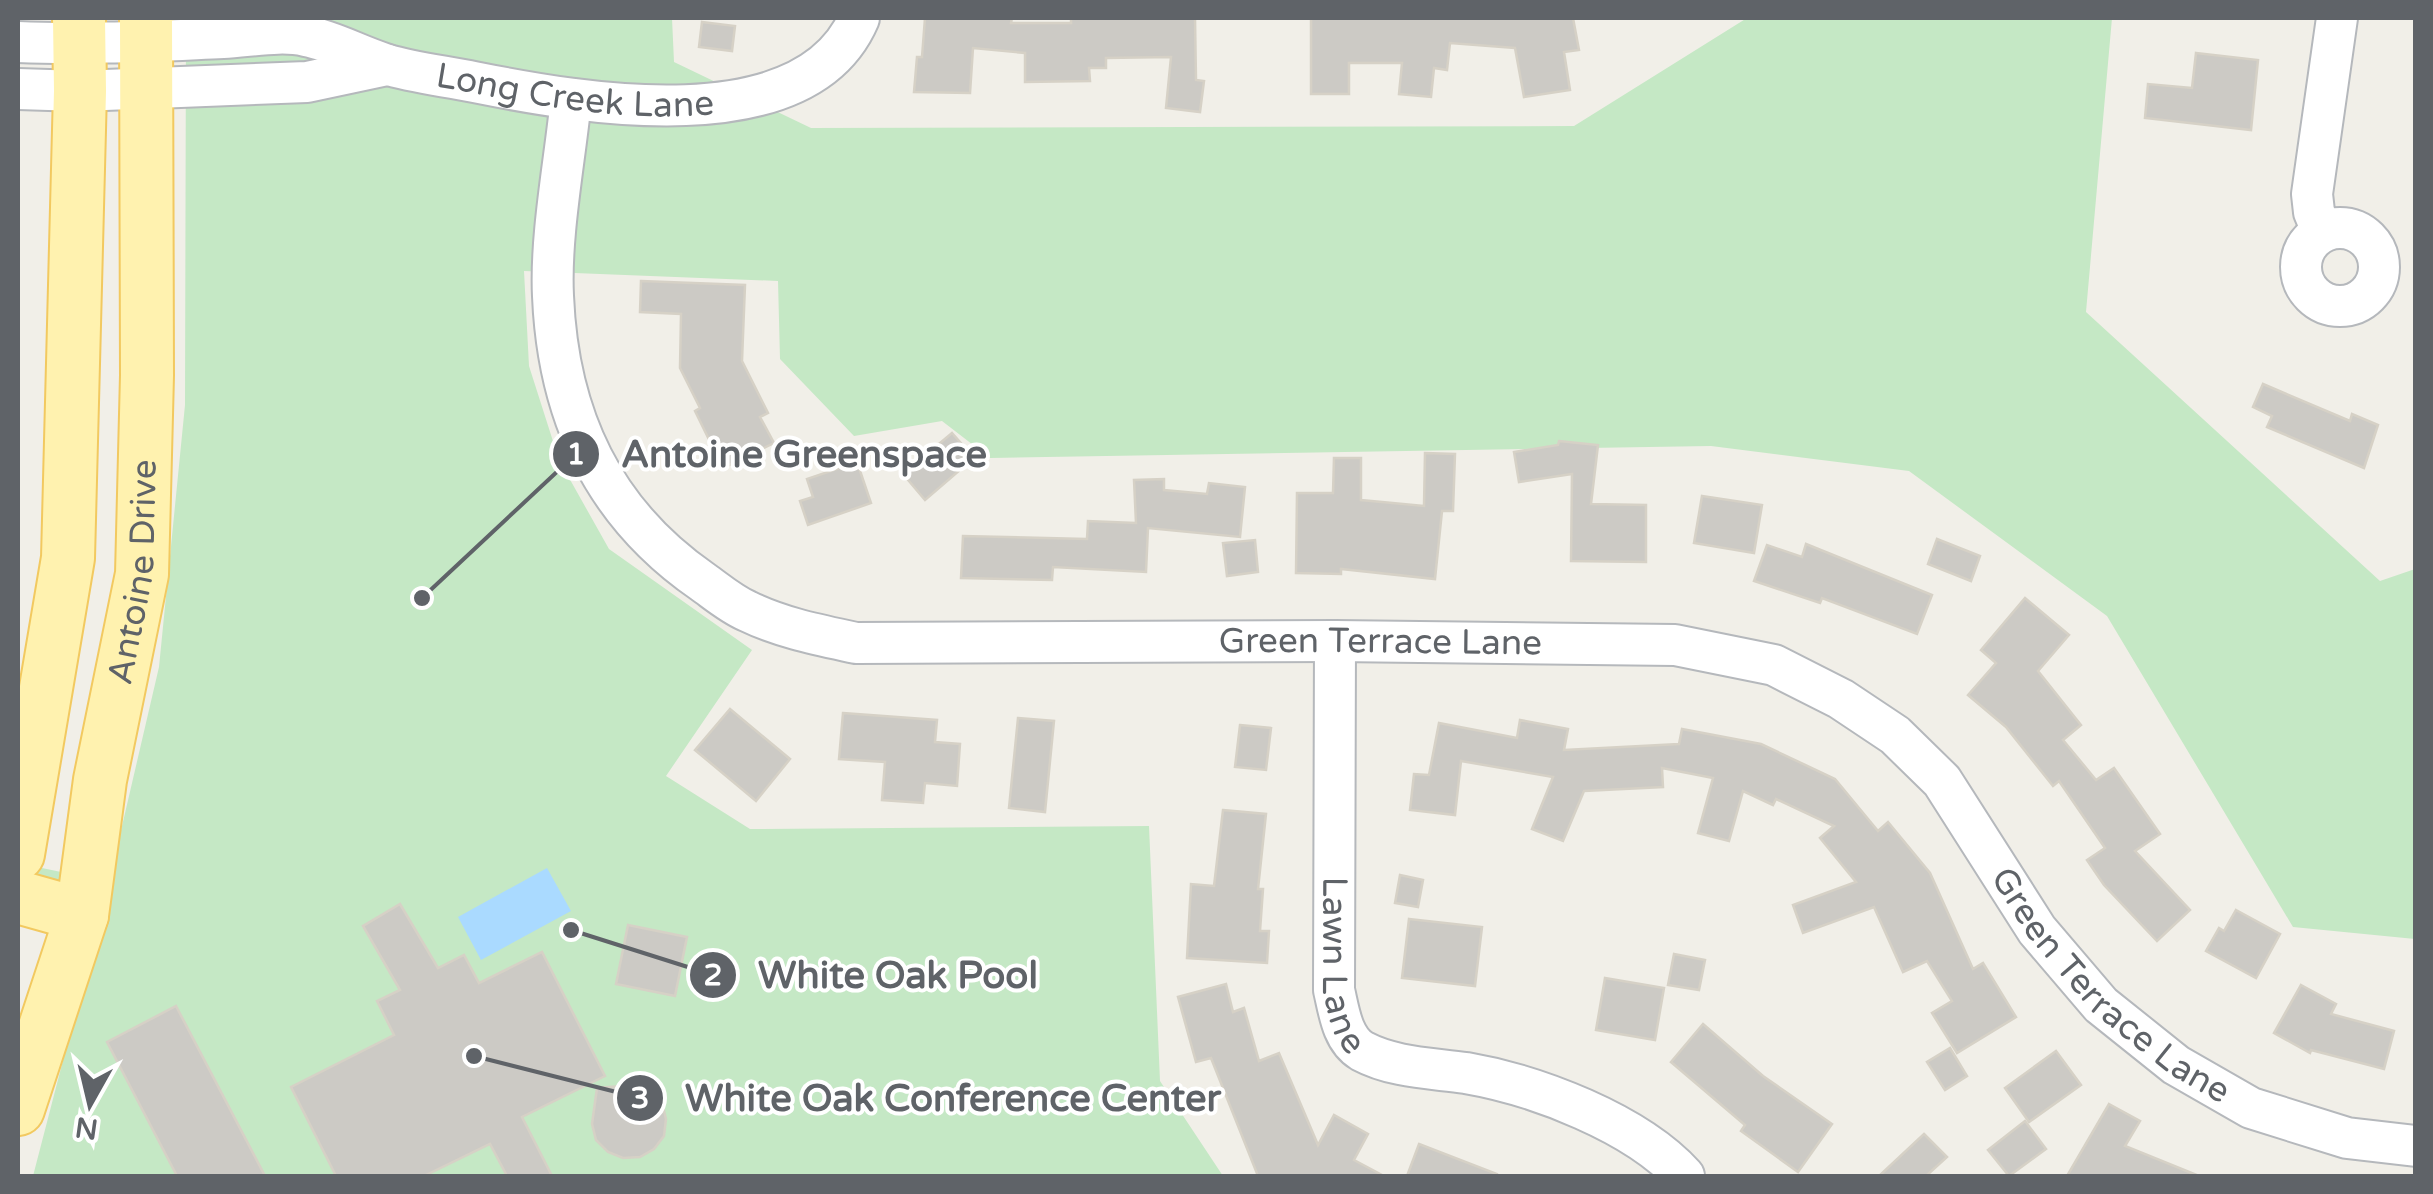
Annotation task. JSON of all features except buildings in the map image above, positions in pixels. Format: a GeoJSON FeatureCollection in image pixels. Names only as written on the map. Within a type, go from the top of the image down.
{"type":"FeatureCollection","features":[{"type":"Feature","properties":{"kind":"main road","name":"Antoine Drive"},"geometry":{"type":"LineString","coordinates":[[18,1109],[82,915],[100,780],[142,574],[147,375],[147,49]]}},
{"type":"Feature","properties":{"kind":"main road","name":"Antoine Drive"},"geometry":{"type":"LineString","coordinates":[[18,854],[68,558],[79,50]]}},
{"type":"Feature","properties":{"kind":"main road"},"geometry":{"type":"LineString","coordinates":[[68,558],[142,574]]}},
{"type":"Feature","properties":{"kind":"main road"},"geometry":{"type":"LineString","coordinates":[[18,897],[82,915]]}},
{"type":"Feature","properties":{"kind":"street","name":"Long Creek Lane"},"geometry":{"type":"LineString","coordinates":[[18,42],[79,50],[147,49],[307,82],[387,65],[571,98],[682,105],[762,95],[819,68],[838,50],[859,18]]}},
{"type":"Feature","properties":{"kind":"street"},"geometry":{"type":"LineString","coordinates":[[2322,232],[2312,194],[2337,18]]}},
{"type":"Feature","properties":{"kind":"street","name":"Long Creek Lane"},"geometry":{"type":"LineString","coordinates":[[18,88],[79,50]]}},
{"type":"Feature","properties":{"kind":"street","name":"Green Terrace Lane"},"geometry":{"type":"LineString","coordinates":[[571,98],[553,295],[568,406],[591,459],[629,517],[678,564],[744,610],[795,631],[856,643],[1675,644],[1774,665],[1841,699],[1895,735],[1942,781],[2037,930],[2102,1005],[2176,1065],[2251,1108],[2347,1138],[2416,1146]]}},
{"type":"Feature","properties":{"kind":"street","name":"Lawn Lane"},"geometry":{"type":"LineString","coordinates":[[1335,641],[1334,990],[1344,1030],[1360,1050],[1389,1060],[1526,1086],[1596,1114],[1672,1163],[1684,1176]]}},
{"type":"Feature","properties":{"kind":"green space"},"geometry":{"type":"Polygon","coordinates":[[[186,18],[672,18],[674,62],[811,128],[1574,126],[1747,18],[2112,18],[2086,312],[2380,581],[2415,569],[2415,939],[2293,927],[2107,616],[1909,471],[1711,446],[990,458],[942,421],[854,436],[780,359],[778,281],[524,271],[529,366],[559,460],[609,549],[752,650],[666,776],[750,829],[1149,826],[1160,1081],[1223,1176],[33,1176],[94,941],[18,863],[109,882],[159,667],[185,405],[186,18]]]}},
{"type":"Feature","properties":{"kind":"water"},"geometry":{"type":"Polygon","coordinates":[[[547,868],[571,911],[481,960],[458,917],[547,868]]]}},
{"type":"Feature","properties":{"kind":"place","name":"Antoine Greenspace"},"geometry":{"type":"Point","coordinates":[422,598]}},
{"type":"Feature","properties":{"kind":"place","name":"White Oak Pool"},"geometry":{"type":"Point","coordinates":[571,930]}},
{"type":"Feature","properties":{"kind":"place","name":"White Oak Conference Center"},"geometry":{"type":"Point","coordinates":[474,1056]}}]}
